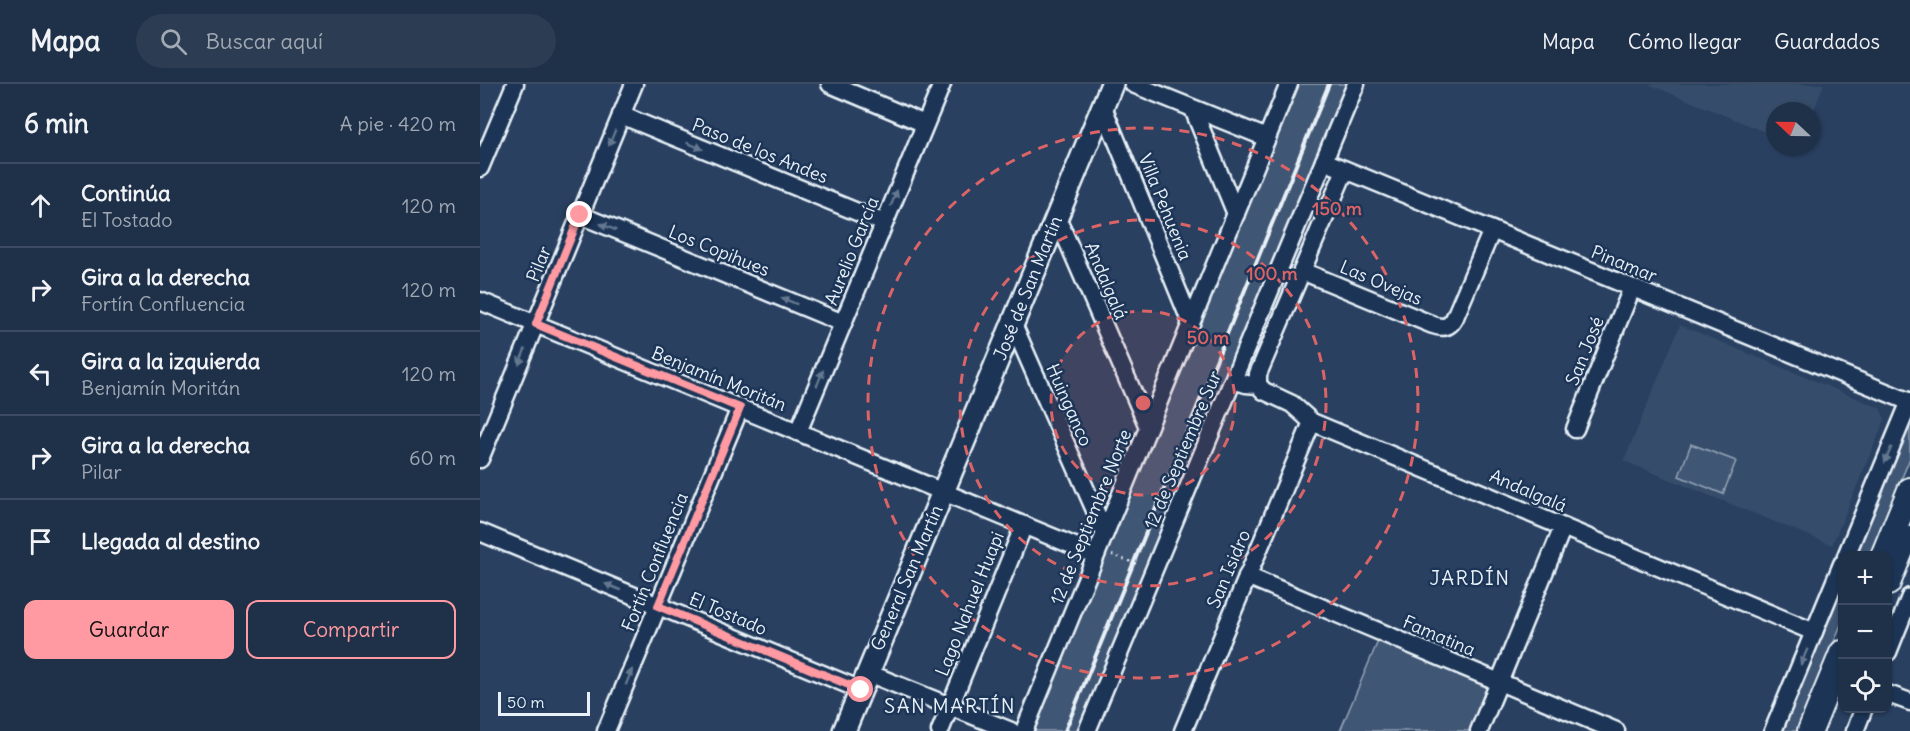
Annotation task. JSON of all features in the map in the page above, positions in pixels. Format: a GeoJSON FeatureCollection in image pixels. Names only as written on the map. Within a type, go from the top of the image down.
{"type":"FeatureCollection","features":[{"type":"Feature","properties":{"kind":"highway"},"geometry":{"type":"LineString","coordinates":[[1885,551],[1910,490]]}},
{"type":"Feature","properties":{"kind":"highway"},"geometry":{"type":"LineString","coordinates":[[1892,571],[1910,529]]}},
{"type":"Feature","properties":{"kind":"highway"},"geometry":{"type":"LineString","coordinates":[[1810,731],[1840,659]]}},
{"type":"Feature","properties":{"kind":"highway"},"geometry":{"type":"LineString","coordinates":[[1826,731],[1838,702]]}},
{"type":"Feature","properties":{"kind":"main road","name":"José de San Martín"},"geometry":{"type":"LineString","coordinates":[[943,492],[1112,84]]}},
{"type":"Feature","properties":{"kind":"main road","name":"General San Martín"},"geometry":{"type":"LineString","coordinates":[[844,731],[943,492]]}},
{"type":"Feature","properties":{"kind":"street"},"geometry":{"type":"LineString","coordinates":[[480,168],[515,84]]}},
{"type":"Feature","properties":{"kind":"street","name":"Pilar"},"geometry":{"type":"LineString","coordinates":[[480,459],[634,84]]}},
{"type":"Feature","properties":{"kind":"street"},"geometry":{"type":"LineString","coordinates":[[830,84],[925,124]]}},
{"type":"Feature","properties":{"kind":"street","name":"Aurelio García"},"geometry":{"type":"LineString","coordinates":[[798,432],[942,84]]}},
{"type":"Feature","properties":{"kind":"street"},"geometry":{"type":"LineString","coordinates":[[1133,84],[1267,138]]}},
{"type":"Feature","properties":{"kind":"street","name":"12 de Septiembre Norte"},"geometry":{"type":"LineString","coordinates":[[1024,731],[1290,84]]}},
{"type":"Feature","properties":{"kind":"street","name":"12 de Septiembre Sur"},"geometry":{"type":"LineString","coordinates":[[1087,731],[1356,84]]}},
{"type":"Feature","properties":{"kind":"street","name":"Villa Pehuenia"},"geometry":{"type":"LineString","coordinates":[[1102,107],[1191,323]]}},
{"type":"Feature","properties":{"kind":"street"},"geometry":{"type":"LineString","coordinates":[[1193,109],[1236,214]]}},
{"type":"Feature","properties":{"kind":"street","name":"Paso de los Andes"},"geometry":{"type":"LineString","coordinates":[[621,115],[884,224]]}},
{"type":"Feature","properties":{"kind":"street","name":"Pinamar"},"geometry":{"type":"LineString","coordinates":[[1324,161],[1910,402]]}},
{"type":"Feature","properties":{"kind":"street"},"geometry":{"type":"LineString","coordinates":[[1258,385],[1257,377],[1345,170]]}},
{"type":"Feature","properties":{"kind":"street","name":"Los Copihues"},"geometry":{"type":"LineString","coordinates":[[580,215],[843,323]]}},
{"type":"Feature","properties":{"kind":"street","name":"Andalgalá"},"geometry":{"type":"LineString","coordinates":[[1057,217],[1149,427]]}},
{"type":"Feature","properties":{"kind":"street","name":"Las Ovejas"},"geometry":{"type":"LineString","coordinates":[[1302,271],[1433,326],[1446,327],[1455,317],[1492,230]]}},
{"type":"Feature","properties":{"kind":"street","name":"San José"},"geometry":{"type":"LineString","coordinates":[[1575,429],[1632,288]]}},
{"type":"Feature","properties":{"kind":"street","name":"Benjamín Moritán"},"geometry":{"type":"LineString","coordinates":[[480,302],[943,492]]}},
{"type":"Feature","properties":{"kind":"street","name":"Huinganco"},"geometry":{"type":"LineString","coordinates":[[1013,324],[1105,534]]}},
{"type":"Feature","properties":{"kind":"street","name":"Andalgalá"},"geometry":{"type":"LineString","coordinates":[[1233,380],[1258,385],[1264,391],[1292,404],[1312,422],[1814,632]]}},
{"type":"Feature","properties":{"kind":"street"},"geometry":{"type":"LineString","coordinates":[[1848,551],[1910,402]]}},
{"type":"Feature","properties":{"kind":"street","name":"Fortín Confluencia"},"geometry":{"type":"LineString","coordinates":[[606,731],[740,408]]}},
{"type":"Feature","properties":{"kind":"street","name":"San Isidro"},"geometry":{"type":"LineString","coordinates":[[1183,731],[1312,422]]}},
{"type":"Feature","properties":{"kind":"street"},"geometry":{"type":"LineString","coordinates":[[943,492],[1096,555]]}},
{"type":"Feature","properties":{"kind":"street","name":"Lago Nahuel Huapi"},"geometry":{"type":"LineString","coordinates":[[940,731],[1024,525]]}},
{"type":"Feature","properties":{"kind":"street"},"geometry":{"type":"LineString","coordinates":[[1479,731],[1563,527]]}},
{"type":"Feature","properties":{"kind":"street","name":"El Tostado"},"geometry":{"type":"LineString","coordinates":[[480,532],[658,606],[865,681],[950,706],[1011,731]]}},
{"type":"Feature","properties":{"kind":"street"},"geometry":{"type":"LineString","coordinates":[[1773,731],[1838,574]]}},
{"type":"Feature","properties":{"kind":"street","name":"Famatina"},"geometry":{"type":"LineString","coordinates":[[1247,576],[1616,731]]}},
{"type":"Feature","properties":{"kind":"street"},"geometry":{"type":"LineString","coordinates":[[1892,640],[1910,597]]}},
{"type":"Feature","properties":{"kind":"street"},"geometry":{"type":"LineString","coordinates":[[1892,696],[1910,702]]}},
{"type":"Feature","properties":{"kind":"street"},"geometry":{"type":"LineString","coordinates":[[1855,731],[1862,713]]}},
{"type":"Feature","properties":{"kind":"path"},"geometry":{"type":"LineString","coordinates":[[1096,555],[1106,552],[1140,566]]}},
{"type":"Feature","properties":{"kind":"shaded area"},"geometry":{"type":"Polygon","coordinates":[[[1298,84],[1351,84],[1084,731],[1032,731],[1298,84]]]}},
{"type":"Feature","properties":{"kind":"shaded area"},"geometry":{"type":"Polygon","coordinates":[[[1648,84],[1824,84],[1817,102],[1766,102],[1766,132],[1648,84]]]}},
{"type":"Feature","properties":{"kind":"shaded area"},"geometry":{"type":"Polygon","coordinates":[[[1680,325],[1880,408],[1885,419],[1832,545],[1624,461],[1680,325]]]}},
{"type":"Feature","properties":{"kind":"shaded area"},"geometry":{"type":"Polygon","coordinates":[[[1910,418],[1910,458],[1872,551],[1855,551],[1910,418]]]}},
{"type":"Feature","properties":{"kind":"shaded area"},"geometry":{"type":"Polygon","coordinates":[[[1691,444],[1736,461],[1723,494],[1679,476],[1691,444]]]}},
{"type":"Feature","properties":{"kind":"shaded area"},"geometry":{"type":"Polygon","coordinates":[[[1838,591],[1838,632],[1798,731],[1781,731],[1838,591]]]}},
{"type":"Feature","properties":{"kind":"shaded area"},"geometry":{"type":"Polygon","coordinates":[[[1378,641],[1485,686],[1488,692],[1473,731],[1340,731],[1378,641]]]}},
{"type":"Feature","properties":{"kind":"railway"},"geometry":{"type":"LineString","coordinates":[[1065,731],[1329,84]]}},
{"type":"Feature","properties":{"kind":"district","name":"JARDÍN"},"geometry":{"type":"Point","coordinates":[1470,578]}},
{"type":"Feature","properties":{"kind":"district","name":"SAN MARTÍN"},"geometry":{"type":"Point","coordinates":[950,706]}},
{"type":"Feature","properties":{"kind":"route"},"geometry":{"type":"LineString","coordinates":[[580,215],[536,324],[740,408],[658,606],[861,690]]}}]}
